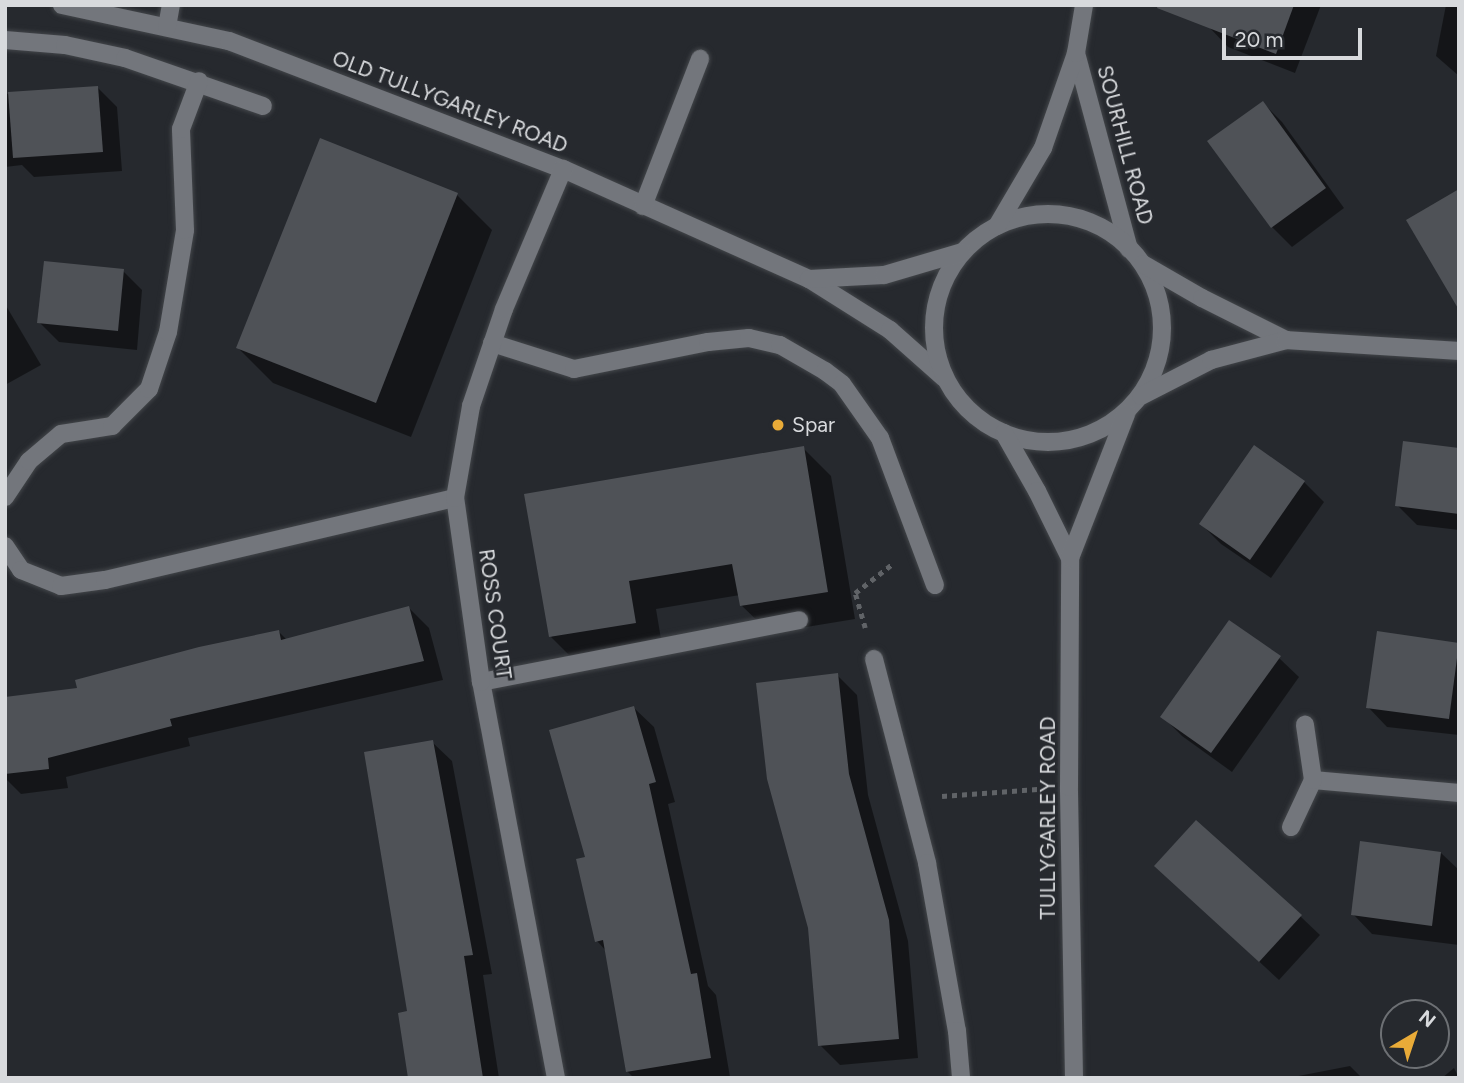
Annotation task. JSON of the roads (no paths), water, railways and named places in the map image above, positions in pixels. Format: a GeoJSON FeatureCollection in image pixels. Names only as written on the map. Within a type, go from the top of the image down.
{"type":"FeatureCollection","features":[{"type":"Feature","properties":{"kind":"street","name":"OLD TULLYGARLEY ROAD"},"geometry":{"type":"LineString","coordinates":[[62,5],[229,41],[563,169],[809,279],[890,330],[944,378]]}},
{"type":"Feature","properties":{"kind":"street"},"geometry":{"type":"LineString","coordinates":[[167,27],[171,5]]}},
{"type":"Feature","properties":{"kind":"street","name":"SOURHILL ROAD"},"geometry":{"type":"LineString","coordinates":[[997,226],[1044,148],[1076,53],[1084,5]]}},
{"type":"Feature","properties":{"kind":"street"},"geometry":{"type":"LineString","coordinates":[[5,40],[77,48],[125,58],[199,81],[263,106]]}},
{"type":"Feature","properties":{"kind":"street","name":"SOURHILL ROAD"},"geometry":{"type":"LineString","coordinates":[[1076,53],[1129,249]]}},
{"type":"Feature","properties":{"kind":"street"},"geometry":{"type":"LineString","coordinates":[[643,206],[700,60]]}},
{"type":"Feature","properties":{"kind":"street"},"geometry":{"type":"LineString","coordinates":[[5,497],[29,461],[61,434],[112,426],[149,389],[168,332],[185,230],[181,129],[199,81]]}},
{"type":"Feature","properties":{"kind":"street","name":"ROSS COURT"},"geometry":{"type":"LineString","coordinates":[[556,1078],[481,682],[455,498],[471,406],[492,344],[563,169]]}},
{"type":"Feature","properties":{"kind":"street"},"geometry":{"type":"LineString","coordinates":[[1052,213],[1087,220],[1118,237],[1143,264],[1159,296],[1163,332],[1157,366],[1141,396],[1117,420],[1087,437],[1053,443],[1020,440],[989,427],[964,406],[944,378],[935,346],[934,313],[943,281],[962,252],[997,226],[1018,217],[1052,213]]}},
{"type":"Feature","properties":{"kind":"street","name":"OLD TULLYGARLEY ROAD"},"geometry":{"type":"LineString","coordinates":[[809,279],[884,275],[962,252]]}},
{"type":"Feature","properties":{"kind":"street"},"geometry":{"type":"LineString","coordinates":[[1143,264],[1202,298],[1286,340]]}},
{"type":"Feature","properties":{"kind":"street"},"geometry":{"type":"LineString","coordinates":[[492,344],[574,369],[708,342],[749,338],[780,345],[842,384],[880,438],[935,585]]}},
{"type":"Feature","properties":{"kind":"street"},"geometry":{"type":"LineString","coordinates":[[1141,396],[1211,360],[1286,340],[1459,351]]}},
{"type":"Feature","properties":{"kind":"street","name":"TULLYGARLEY ROAD"},"geometry":{"type":"LineString","coordinates":[[1074,1078],[1069,787],[1070,558],[1127,410]]}},
{"type":"Feature","properties":{"kind":"street","name":"TULLYGARLEY ROAD"},"geometry":{"type":"LineString","coordinates":[[1004,433],[1037,491],[1070,558]]}},
{"type":"Feature","properties":{"kind":"street"},"geometry":{"type":"LineString","coordinates":[[5,546],[21,570],[61,586],[105,580],[455,498]]}},
{"type":"Feature","properties":{"kind":"street"},"geometry":{"type":"LineString","coordinates":[[481,682],[799,620]]}},
{"type":"Feature","properties":{"kind":"street"},"geometry":{"type":"LineString","coordinates":[[874,659],[927,863],[957,1031],[961,1078]]}},
{"type":"Feature","properties":{"kind":"street"},"geometry":{"type":"LineString","coordinates":[[1291,827],[1313,780],[1305,725]]}},
{"type":"Feature","properties":{"kind":"street"},"geometry":{"type":"LineString","coordinates":[[1313,780],[1459,793]]}},
{"type":"Feature","properties":{"kind":"place","name":"Spar"},"geometry":{"type":"Point","coordinates":[778,425]}}]}
